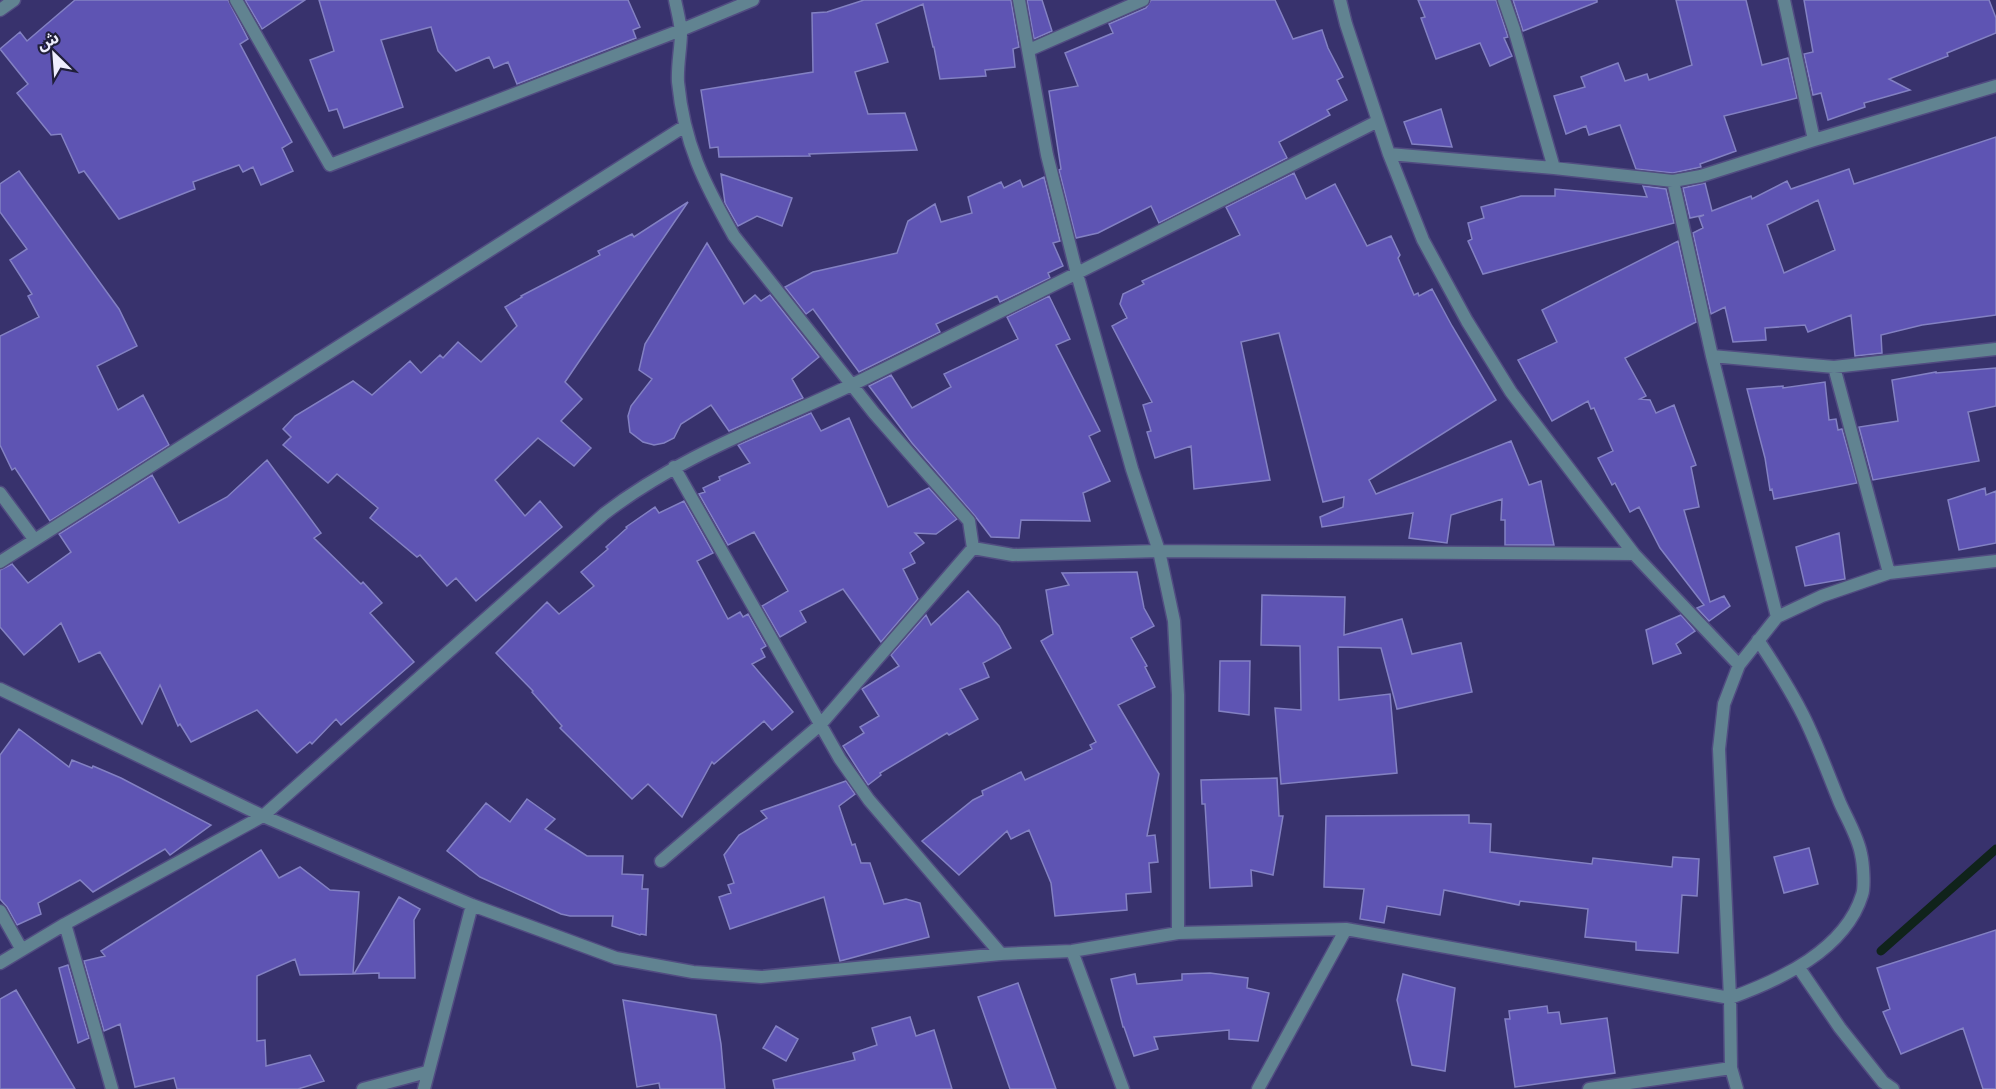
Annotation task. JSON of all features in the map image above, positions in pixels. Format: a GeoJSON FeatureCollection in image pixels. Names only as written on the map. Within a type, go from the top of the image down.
{"type":"FeatureCollection","features":[{"type":"Feature","properties":{"kind":"street"},"geometry":{"type":"LineString","coordinates":[[0,10],[14,0]]}},
{"type":"Feature","properties":{"kind":"street"},"geometry":{"type":"LineString","coordinates":[[236,0],[330,165],[753,0]]}},
{"type":"Feature","properties":{"kind":"street"},"geometry":{"type":"LineString","coordinates":[[661,861],[820,725],[973,548],[969,521],[874,413],[734,236],[699,169],[685,126],[678,79],[681,30],[675,0]]}},
{"type":"Feature","properties":{"kind":"street"},"geometry":{"type":"LineString","coordinates":[[1019,0],[1047,155],[1077,274],[1132,469],[1159,551],[1174,621],[1177,659],[1178,933]]}},
{"type":"Feature","properties":{"kind":"street"},"geometry":{"type":"LineString","coordinates":[[1029,50],[1143,0]]}},
{"type":"Feature","properties":{"kind":"street"},"geometry":{"type":"LineString","coordinates":[[1340,0],[1389,154],[1423,240],[1467,321],[1511,392],[1634,554],[1739,665]]}},
{"type":"Feature","properties":{"kind":"street"},"geometry":{"type":"LineString","coordinates":[[1504,0],[1554,168]]}},
{"type":"Feature","properties":{"kind":"street"},"geometry":{"type":"LineString","coordinates":[[1784,0],[1814,140]]}},
{"type":"Feature","properties":{"kind":"street"},"geometry":{"type":"LineString","coordinates":[[1389,154],[1673,181],[1701,176],[1996,86]]}},
{"type":"Feature","properties":{"kind":"street"},"geometry":{"type":"LineString","coordinates":[[0,963],[65,924],[263,816],[604,514],[630,494],[674,467],[730,439],[852,385],[1378,121]]}},
{"type":"Feature","properties":{"kind":"street"},"geometry":{"type":"LineString","coordinates":[[0,562],[685,126]]}},
{"type":"Feature","properties":{"kind":"street"},"geometry":{"type":"LineString","coordinates":[[1673,181],[1712,356],[1777,617]]}},
{"type":"Feature","properties":{"kind":"street"},"geometry":{"type":"LineString","coordinates":[[1712,356],[1834,367],[1996,349]]}},
{"type":"Feature","properties":{"kind":"street"},"geometry":{"type":"LineString","coordinates":[[1834,367],[1889,573]]}},
{"type":"Feature","properties":{"kind":"street"},"geometry":{"type":"LineString","coordinates":[[674,467],[840,759],[869,801],[1001,954]]}},
{"type":"Feature","properties":{"kind":"street"},"geometry":{"type":"LineString","coordinates":[[0,493],[34,539]]}},
{"type":"Feature","properties":{"kind":"street"},"geometry":{"type":"LineString","coordinates":[[973,548],[1013,555],[1159,551],[1634,554]]}},
{"type":"Feature","properties":{"kind":"street"},"geometry":{"type":"LineString","coordinates":[[1737,1089],[1731,1068],[1719,749],[1724,704],[1739,665],[1777,617],[1822,596],[1889,573],[1996,561]]}},
{"type":"Feature","properties":{"kind":"street"},"geometry":{"type":"LineString","coordinates":[[0,689],[263,816],[472,905],[616,957],[693,972],[761,978],[1001,954],[1072,951],[1178,933],[1346,928],[1730,998],[1799,968],[1832,941],[1853,916],[1863,892],[1861,854],[1803,715],[1783,678],[1758,640]]}},
{"type":"Feature","properties":{"kind":"street"},"geometry":{"type":"LineString","coordinates":[[424,1089],[472,905]]}},
{"type":"Feature","properties":{"kind":"street"},"geometry":{"type":"LineString","coordinates":[[0,911],[22,950]]}},
{"type":"Feature","properties":{"kind":"street"},"geometry":{"type":"LineString","coordinates":[[65,924],[112,1089]]}},
{"type":"Feature","properties":{"kind":"street"},"geometry":{"type":"LineString","coordinates":[[1258,1089],[1346,928]]}},
{"type":"Feature","properties":{"kind":"street"},"geometry":{"type":"LineString","coordinates":[[1072,951],[1123,1089]]}},
{"type":"Feature","properties":{"kind":"street"},"geometry":{"type":"LineString","coordinates":[[1799,968],[1840,1028],[1883,1082],[1893,1089]]}},
{"type":"Feature","properties":{"kind":"street"},"geometry":{"type":"LineString","coordinates":[[1589,1089],[1731,1068]]}},
{"type":"Feature","properties":{"kind":"street"},"geometry":{"type":"LineString","coordinates":[[363,1089],[427,1072]]}},
{"type":"Feature","properties":{"kind":"building"},"geometry":{"type":"Polygon","coordinates":[[[75,0],[228,0],[248,39],[240,44],[292,142],[282,148],[293,171],[261,185],[253,167],[243,172],[239,165],[193,182],[195,189],[119,219],[84,171],[79,173],[61,134],[51,135],[17,93],[28,84],[0,49],[20,32],[27,41],[75,0]]]}},
{"type":"Feature","properties":{"kind":"building"},"geometry":{"type":"Polygon","coordinates":[[[245,0],[305,0],[262,29],[245,0]]]}},
{"type":"Feature","properties":{"kind":"building"},"geometry":{"type":"Polygon","coordinates":[[[319,0],[628,0],[640,27],[633,30],[636,38],[517,84],[508,62],[494,68],[489,57],[456,71],[438,51],[431,27],[381,40],[403,107],[344,128],[337,109],[329,111],[310,60],[334,51],[319,0]]]}},
{"type":"Feature","properties":{"kind":"building"},"geometry":{"type":"Polygon","coordinates":[[[864,0],[1011,0],[1019,47],[1013,49],[1015,67],[985,70],[986,76],[940,79],[923,4],[876,24],[888,62],[855,72],[868,114],[905,113],[917,150],[809,154],[810,156],[719,157],[718,147],[710,148],[701,90],[813,72],[812,13],[827,12],[864,0]]]}},
{"type":"Feature","properties":{"kind":"building"},"geometry":{"type":"Polygon","coordinates":[[[1027,0],[1042,0],[1052,31],[1034,39],[1027,0]]]}},
{"type":"Feature","properties":{"kind":"building"},"geometry":{"type":"Polygon","coordinates":[[[1151,0],[1275,0],[1293,39],[1322,30],[1328,48],[1343,77],[1337,80],[1347,100],[1327,110],[1330,115],[1279,142],[1287,158],[1159,223],[1151,206],[1098,233],[1076,238],[1059,170],[1061,169],[1049,91],[1078,86],[1065,53],[1113,33],[1109,24],[1146,8],[1151,0]]]}},
{"type":"Feature","properties":{"kind":"building"},"geometry":{"type":"Polygon","coordinates":[[[1418,0],[1496,0],[1508,37],[1504,38],[1512,56],[1490,66],[1480,43],[1436,59],[1421,18],[1425,17],[1418,0]]]}},
{"type":"Feature","properties":{"kind":"building"},"geometry":{"type":"Polygon","coordinates":[[[1513,0],[1597,0],[1597,2],[1523,31],[1513,0]]]}},
{"type":"Feature","properties":{"kind":"building"},"geometry":{"type":"Polygon","coordinates":[[[1676,0],[1746,0],[1762,65],[1788,58],[1797,98],[1724,116],[1736,151],[1700,164],[1701,167],[1673,173],[1636,169],[1620,125],[1589,135],[1586,126],[1566,134],[1554,96],[1585,87],[1581,77],[1618,63],[1625,81],[1647,74],[1649,80],[1692,65],[1676,0]]]}},
{"type":"Feature","properties":{"kind":"building"},"geometry":{"type":"Polygon","coordinates":[[[1804,0],[1989,0],[1996,18],[1996,33],[1947,53],[1948,56],[1889,79],[1910,90],[1864,103],[1865,107],[1828,120],[1821,93],[1813,95],[1804,54],[1813,52],[1804,0]]]}},
{"type":"Feature","properties":{"kind":"building"},"geometry":{"type":"Polygon","coordinates":[[[1441,109],[1452,147],[1412,144],[1404,122],[1441,109]]]}},
{"type":"Feature","properties":{"kind":"building"},"geometry":{"type":"Polygon","coordinates":[[[1996,137],[1996,315],[1922,325],[1881,335],[1882,353],[1855,356],[1851,315],[1808,332],[1805,325],[1765,328],[1766,340],[1733,342],[1725,307],[1711,314],[1693,233],[1703,228],[1699,217],[1704,215],[1690,218],[1683,188],[1705,183],[1712,211],[1751,196],[1752,199],[1787,181],[1791,189],[1849,169],[1854,184],[1996,137]],[[1818,200],[1767,225],[1784,273],[1835,250],[1818,200]]]}},
{"type":"Feature","properties":{"kind":"building"},"geometry":{"type":"Polygon","coordinates":[[[19,171],[119,309],[137,346],[97,366],[118,410],[143,395],[169,445],[50,521],[15,468],[12,470],[0,445],[0,336],[39,317],[28,296],[32,294],[10,260],[27,249],[0,212],[0,184],[19,171]]]}},
{"type":"Feature","properties":{"kind":"building"},"geometry":{"type":"Polygon","coordinates":[[[1294,173],[1306,199],[1335,184],[1367,246],[1391,236],[1414,295],[1418,293],[1419,296],[1432,289],[1496,400],[1369,480],[1376,494],[1511,441],[1529,485],[1541,481],[1554,545],[1505,545],[1505,520],[1501,520],[1502,499],[1451,515],[1447,543],[1409,538],[1413,513],[1322,527],[1320,517],[1343,507],[1344,497],[1323,502],[1279,333],[1241,342],[1270,480],[1194,489],[1191,446],[1155,458],[1147,432],[1151,431],[1143,405],[1152,402],[1112,326],[1127,318],[1120,304],[1123,294],[1144,284],[1142,281],[1240,235],[1226,207],[1294,173]]]}},
{"type":"Feature","properties":{"kind":"building"},"geometry":{"type":"Polygon","coordinates":[[[721,174],[792,198],[782,226],[757,216],[738,226],[725,203],[721,174]]]}},
{"type":"Feature","properties":{"kind":"building"},"geometry":{"type":"Polygon","coordinates":[[[1044,177],[1060,241],[1053,243],[1063,266],[1048,273],[1050,278],[1000,302],[997,296],[936,324],[940,332],[859,372],[813,309],[806,314],[785,287],[813,272],[897,253],[908,221],[935,204],[941,222],[972,213],[968,197],[1001,182],[1004,188],[1020,180],[1023,187],[1044,177]]]}},
{"type":"Feature","properties":{"kind":"building"},"geometry":{"type":"Polygon","coordinates":[[[1643,186],[1666,189],[1674,223],[1483,274],[1468,241],[1472,239],[1468,223],[1484,218],[1481,207],[1521,196],[1555,196],[1555,189],[1647,197],[1643,186]]]}},
{"type":"Feature","properties":{"kind":"building"},"geometry":{"type":"Polygon","coordinates":[[[688,202],[565,382],[582,399],[561,421],[591,448],[574,466],[538,438],[495,480],[525,516],[540,501],[562,527],[476,601],[456,578],[447,586],[420,555],[417,557],[370,518],[378,508],[337,474],[328,483],[283,445],[291,437],[283,429],[295,416],[353,381],[372,395],[410,361],[421,373],[440,355],[443,358],[458,342],[481,362],[517,326],[505,307],[521,296],[600,255],[598,251],[632,234],[634,237],[688,202]]]}},
{"type":"Feature","properties":{"kind":"building"},"geometry":{"type":"Polygon","coordinates":[[[1678,241],[1696,322],[1625,358],[1646,396],[1640,399],[1650,400],[1656,413],[1674,405],[1696,465],[1691,467],[1699,507],[1684,510],[1710,602],[1724,596],[1730,606],[1709,621],[1697,608],[1704,605],[1660,548],[1639,507],[1630,512],[1615,483],[1612,485],[1598,458],[1613,451],[1594,408],[1591,409],[1588,401],[1552,421],[1518,360],[1557,342],[1542,310],[1678,241]]]}},
{"type":"Feature","properties":{"kind":"building"},"geometry":{"type":"Polygon","coordinates":[[[707,243],[744,304],[755,295],[761,301],[770,295],[819,357],[792,379],[803,398],[729,431],[711,405],[681,424],[674,438],[654,445],[643,442],[630,432],[628,416],[631,406],[652,379],[639,370],[645,344],[707,243]]]}},
{"type":"Feature","properties":{"kind":"building"},"geometry":{"type":"Polygon","coordinates":[[[1049,296],[1070,339],[1056,345],[1100,431],[1089,436],[1110,481],[1083,493],[1090,521],[1021,520],[1019,538],[991,537],[912,443],[869,386],[891,375],[912,408],[951,387],[944,374],[1018,339],[1007,317],[1049,296]]]}},
{"type":"Feature","properties":{"kind":"building"},"geometry":{"type":"Polygon","coordinates":[[[1996,368],[1996,406],[1968,412],[1979,461],[1873,480],[1859,427],[1898,421],[1892,380],[1936,372],[1996,368]]]}},
{"type":"Feature","properties":{"kind":"building"},"geometry":{"type":"Polygon","coordinates":[[[1825,382],[1829,420],[1836,419],[1838,430],[1842,429],[1857,483],[1774,499],[1747,389],[1783,386],[1783,388],[1825,382]]]}},
{"type":"Feature","properties":{"kind":"building"},"geometry":{"type":"Polygon","coordinates":[[[811,413],[821,431],[849,418],[888,507],[929,488],[957,519],[936,534],[915,533],[924,543],[910,553],[915,563],[903,569],[918,599],[881,642],[843,589],[800,611],[806,622],[780,637],[762,606],[788,591],[754,532],[728,545],[699,494],[705,492],[703,488],[720,480],[719,477],[750,463],[738,445],[811,413]]]}},
{"type":"Feature","properties":{"kind":"building"},"geometry":{"type":"Polygon","coordinates":[[[267,460],[321,533],[314,538],[361,584],[363,582],[382,603],[370,613],[414,662],[341,725],[336,719],[312,744],[310,742],[297,753],[257,710],[191,742],[180,724],[178,726],[160,685],[142,724],[100,652],[79,662],[61,623],[24,655],[0,627],[0,570],[12,564],[28,583],[71,552],[59,534],[152,475],[179,523],[227,497],[267,460]]]}},
{"type":"Feature","properties":{"kind":"building"},"geometry":{"type":"Polygon","coordinates":[[[1985,488],[1986,495],[1996,491],[1996,543],[1959,550],[1948,500],[1985,488]]]}},
{"type":"Feature","properties":{"kind":"building"},"geometry":{"type":"Polygon","coordinates":[[[684,501],[713,553],[697,561],[728,619],[740,612],[743,617],[748,614],[766,646],[761,649],[765,657],[752,664],[793,712],[772,730],[764,721],[714,764],[712,762],[682,817],[648,784],[632,799],[560,728],[562,726],[533,691],[496,653],[547,602],[559,614],[594,586],[581,572],[608,549],[606,547],[626,527],[655,507],[659,513],[684,501]]]}},
{"type":"Feature","properties":{"kind":"building"},"geometry":{"type":"Polygon","coordinates":[[[1839,533],[1845,579],[1805,586],[1796,547],[1839,533]]]}},
{"type":"Feature","properties":{"kind":"building"},"geometry":{"type":"Polygon","coordinates":[[[1137,572],[1144,608],[1154,626],[1131,638],[1147,666],[1145,667],[1155,687],[1118,705],[1159,774],[1147,836],[1155,835],[1158,862],[1149,863],[1151,892],[1126,894],[1127,910],[1055,916],[1051,883],[1029,830],[1011,839],[1007,831],[959,875],[922,841],[973,800],[983,795],[982,791],[1021,772],[1025,780],[1092,749],[1090,745],[1096,742],[1041,641],[1053,634],[1046,590],[1069,585],[1062,573],[1137,572]]]}},
{"type":"Feature","properties":{"kind":"building"},"geometry":{"type":"Polygon","coordinates":[[[968,591],[999,626],[1011,648],[983,663],[989,677],[960,689],[978,719],[949,735],[947,733],[880,773],[881,775],[868,785],[843,746],[864,733],[860,727],[879,716],[862,689],[899,666],[891,655],[926,615],[931,625],[968,591]]]}},
{"type":"Feature","properties":{"kind":"building"},"geometry":{"type":"Polygon","coordinates":[[[1262,595],[1345,597],[1344,635],[1402,619],[1412,654],[1461,643],[1472,692],[1397,709],[1381,648],[1338,647],[1339,700],[1390,694],[1397,773],[1281,784],[1275,708],[1301,710],[1300,646],[1261,645],[1262,595]]]}},
{"type":"Feature","properties":{"kind":"building"},"geometry":{"type":"Polygon","coordinates":[[[1681,615],[1695,631],[1676,644],[1681,653],[1653,664],[1646,630],[1681,615]]]}},
{"type":"Feature","properties":{"kind":"building"},"geometry":{"type":"Polygon","coordinates":[[[1220,661],[1250,661],[1249,715],[1219,711],[1220,661]]]}},
{"type":"Feature","properties":{"kind":"building"},"geometry":{"type":"Polygon","coordinates":[[[19,729],[69,767],[72,760],[92,768],[93,766],[211,825],[170,855],[165,849],[93,892],[80,880],[38,903],[41,914],[17,925],[0,899],[0,755],[19,729]]]}},
{"type":"Feature","properties":{"kind":"building"},"geometry":{"type":"Polygon","coordinates":[[[1277,778],[1279,816],[1283,816],[1273,875],[1251,870],[1252,886],[1210,888],[1205,804],[1202,804],[1201,780],[1277,778]]]}},
{"type":"Feature","properties":{"kind":"building"},"geometry":{"type":"Polygon","coordinates":[[[846,781],[855,794],[839,806],[852,845],[855,844],[861,863],[870,863],[884,904],[906,899],[920,903],[929,937],[840,961],[824,897],[730,929],[719,897],[731,893],[728,885],[734,883],[724,855],[739,835],[767,818],[761,811],[846,781]]]}},
{"type":"Feature","properties":{"kind":"building"},"geometry":{"type":"Polygon","coordinates":[[[527,799],[555,819],[545,829],[587,856],[623,856],[622,874],[643,875],[642,889],[648,889],[646,935],[612,926],[613,916],[561,914],[480,877],[447,851],[486,803],[510,822],[527,799]]]}},
{"type":"Feature","properties":{"kind":"building"},"geometry":{"type":"Polygon","coordinates":[[[1469,815],[1469,823],[1491,824],[1490,852],[1592,864],[1593,858],[1672,867],[1673,857],[1699,859],[1697,896],[1682,895],[1678,953],[1636,950],[1636,942],[1585,937],[1588,909],[1520,901],[1519,905],[1444,890],[1440,915],[1387,906],[1384,923],[1360,919],[1364,889],[1324,887],[1326,816],[1469,815]]]}},
{"type":"Feature","properties":{"kind":"building"},"geometry":{"type":"Polygon","coordinates":[[[1809,848],[1818,884],[1784,893],[1774,857],[1809,848]]]}},
{"type":"Feature","properties":{"kind":"building"},"geometry":{"type":"Polygon","coordinates":[[[261,850],[279,878],[300,867],[330,890],[359,892],[353,974],[300,975],[295,959],[257,976],[257,1041],[265,1040],[266,1066],[310,1055],[324,1081],[298,1089],[177,1089],[174,1078],[135,1087],[120,1024],[104,1031],[84,961],[105,956],[101,951],[261,850]]]}},
{"type":"Feature","properties":{"kind":"building"},"geometry":{"type":"Polygon","coordinates":[[[399,897],[420,909],[414,920],[415,978],[379,978],[379,973],[354,974],[399,897]]]}},
{"type":"Feature","properties":{"kind":"building"},"geometry":{"type":"Polygon","coordinates":[[[1996,930],[1996,1089],[1983,1089],[1963,1028],[1901,1054],[1883,1012],[1890,1009],[1877,968],[1996,930]]]}},
{"type":"Feature","properties":{"kind":"building"},"geometry":{"type":"Polygon","coordinates":[[[68,965],[89,1038],[78,1043],[59,968],[68,965]]]}},
{"type":"Feature","properties":{"kind":"building"},"geometry":{"type":"Polygon","coordinates":[[[1210,973],[1248,978],[1247,988],[1269,993],[1258,1041],[1229,1039],[1229,1030],[1154,1037],[1158,1049],[1134,1056],[1123,1027],[1111,979],[1135,974],[1137,984],[1182,980],[1182,974],[1210,973]]]}},
{"type":"Feature","properties":{"kind":"building"},"geometry":{"type":"Polygon","coordinates":[[[1403,974],[1455,988],[1445,1071],[1412,1065],[1397,1000],[1403,974]]]}},
{"type":"Feature","properties":{"kind":"building"},"geometry":{"type":"Polygon","coordinates":[[[1018,983],[1056,1089],[1010,1089],[978,997],[1018,983]]]}},
{"type":"Feature","properties":{"kind":"building"},"geometry":{"type":"Polygon","coordinates":[[[16,990],[75,1089],[0,1089],[0,999],[16,990]]]}},
{"type":"Feature","properties":{"kind":"building"},"geometry":{"type":"Polygon","coordinates":[[[623,1000],[716,1015],[725,1089],[660,1089],[659,1083],[637,1087],[623,1000]]]}},
{"type":"Feature","properties":{"kind":"building"},"geometry":{"type":"Polygon","coordinates":[[[1547,1006],[1548,1013],[1559,1012],[1561,1024],[1607,1018],[1615,1073],[1515,1087],[1505,1019],[1510,1019],[1509,1011],[1547,1006]]]}},
{"type":"Feature","properties":{"kind":"building"},"geometry":{"type":"Polygon","coordinates":[[[910,1017],[916,1036],[934,1030],[952,1089],[775,1089],[773,1080],[855,1060],[853,1053],[877,1045],[872,1028],[910,1017]]]}},
{"type":"Feature","properties":{"kind":"building"},"geometry":{"type":"Polygon","coordinates":[[[776,1026],[798,1039],[786,1061],[763,1048],[776,1026]]]}},
{"type":"Feature","properties":{"kind":"waterway"},"geometry":{"type":"LineString","coordinates":[[1881,951],[1996,849]]}}]}
